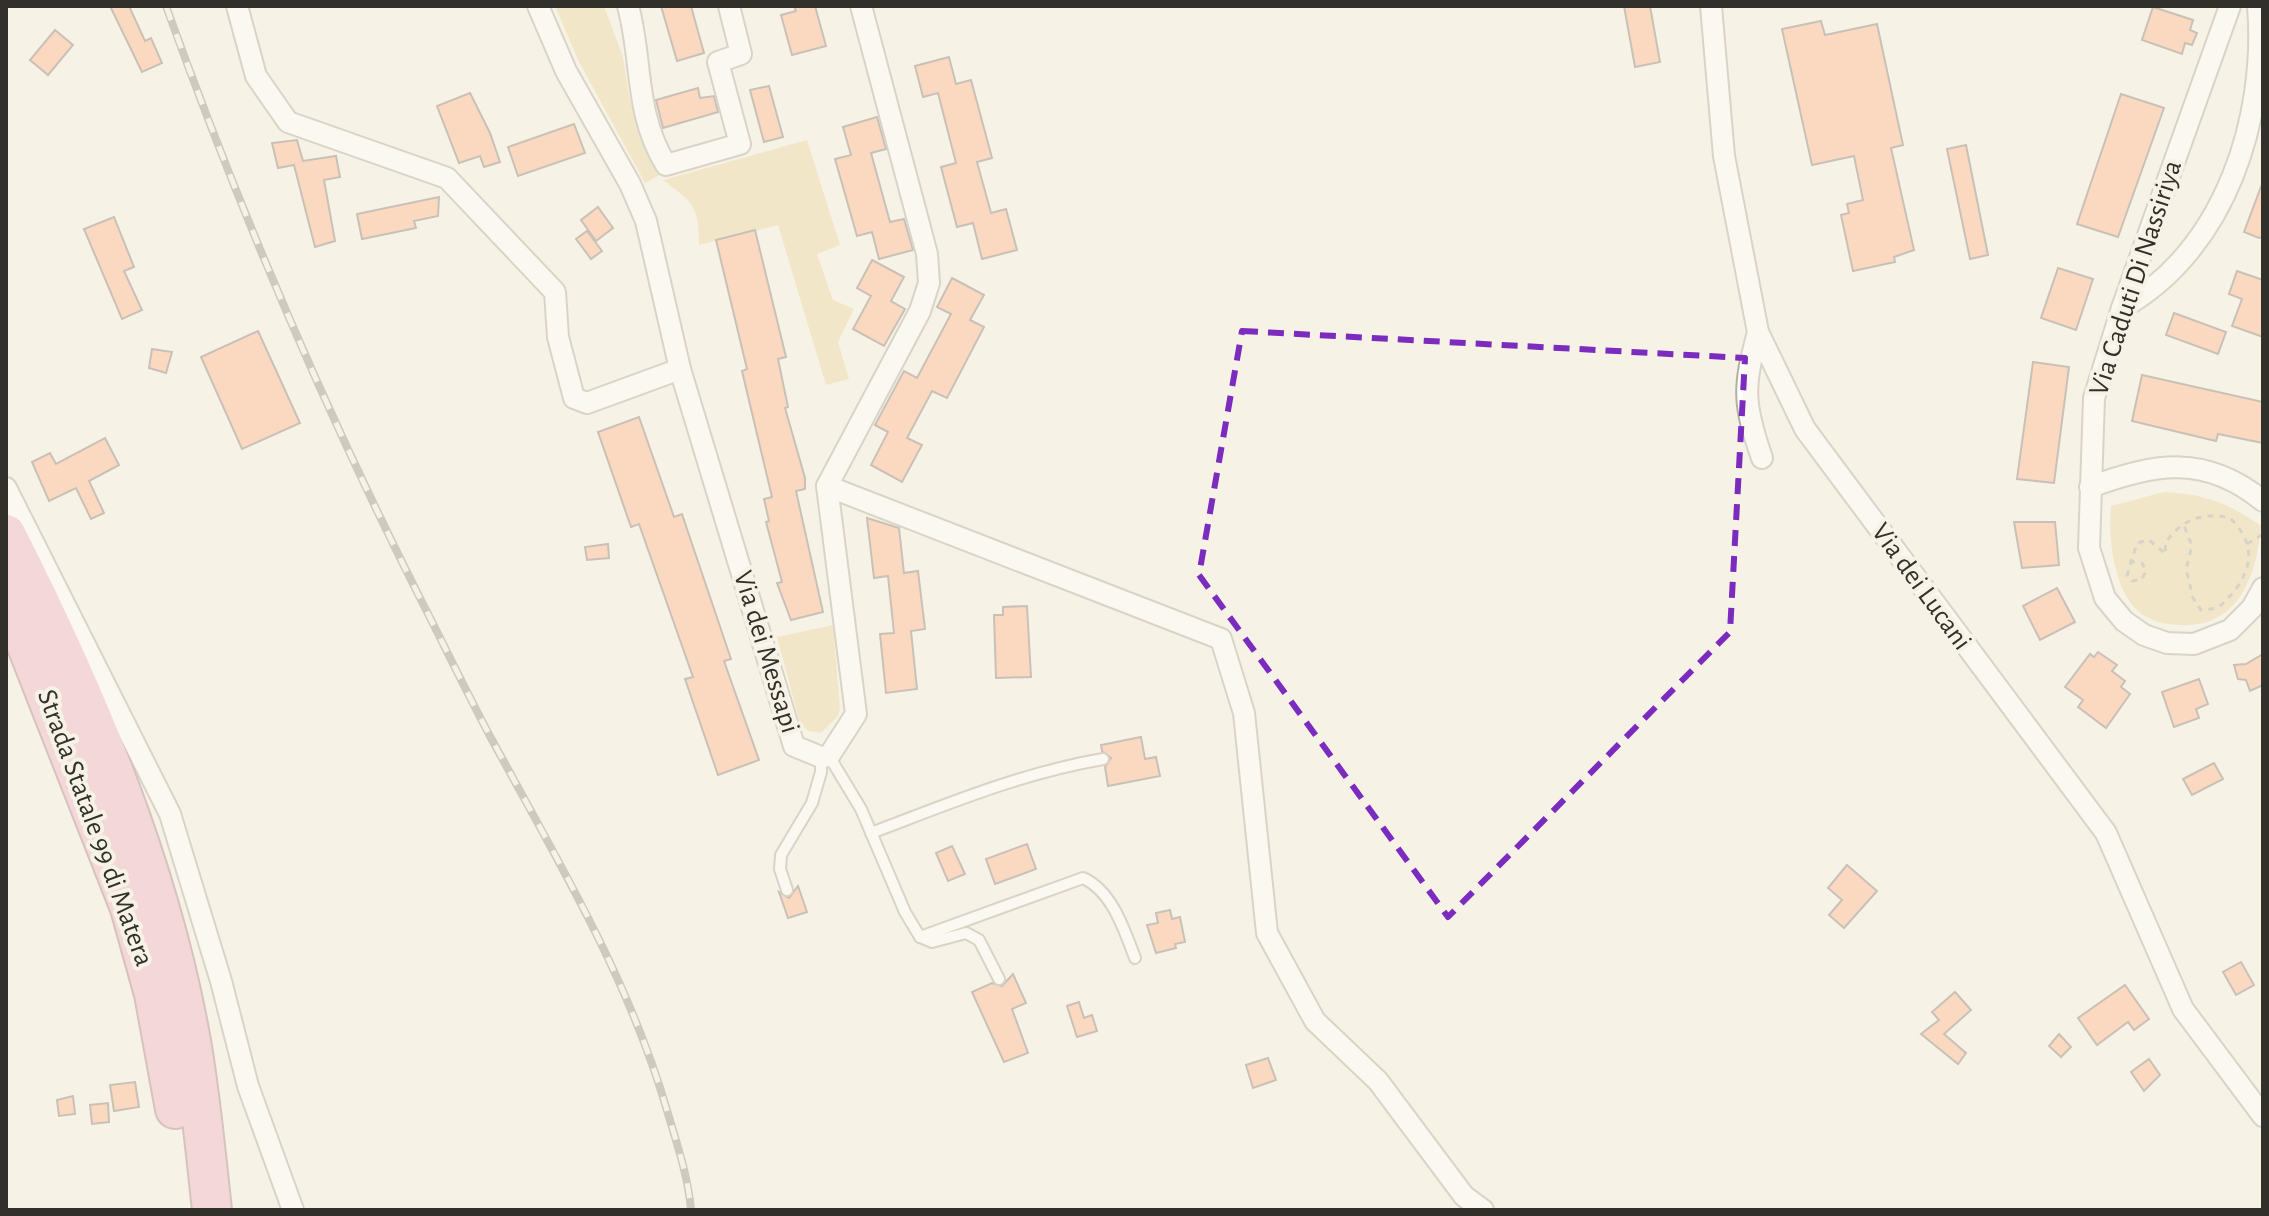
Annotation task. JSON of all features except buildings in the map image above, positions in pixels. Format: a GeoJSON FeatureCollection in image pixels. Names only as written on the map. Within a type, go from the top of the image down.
{"type":"FeatureCollection","features":[{"type":"Feature","properties":{"kind":"highway"},"geometry":{"type":"LineString","coordinates":[[6,534],[105,749],[146,913],[192,1046],[212,1210]]}},
{"type":"Feature","properties":{"kind":"highway","name":"Strada Statale 99 di Matera"},"geometry":{"type":"LineString","coordinates":[[6,593],[146,913],[157,1009],[189,1210]]}},
{"type":"Feature","properties":{"kind":"highway"},"geometry":{"type":"LineString","coordinates":[[6,641],[40,700],[146,913],[183,953],[233,1210]]}},
{"type":"Feature","properties":{"kind":"street"},"geometry":{"type":"LineString","coordinates":[[237,6],[256,76],[288,122],[447,178],[555,292],[558,337],[574,398],[587,403],[680,369]]}},
{"type":"Feature","properties":{"kind":"street","name":"Via dei Messapi"},"geometry":{"type":"LineString","coordinates":[[538,6],[566,71],[630,184],[646,221],[680,369],[794,746],[825,756],[856,714],[827,486]]}},
{"type":"Feature","properties":{"kind":"street"},"geometry":{"type":"LineString","coordinates":[[628,6],[638,42],[637,81],[646,119],[666,165],[740,144],[718,62],[741,54],[729,6]]}},
{"type":"Feature","properties":{"kind":"street"},"geometry":{"type":"LineString","coordinates":[[861,6],[927,254],[929,283],[920,311],[827,486],[1221,639],[1244,713],[1267,933],[1315,1021],[1378,1081],[1464,1196],[1483,1210]]}},
{"type":"Feature","properties":{"kind":"street","name":"Via dei Lucani"},"geometry":{"type":"LineString","coordinates":[[1711,6],[1724,156],[1758,332],[1805,429],[2106,833],[2183,1009],[2263,1116]]}},
{"type":"Feature","properties":{"kind":"street","name":"Via Caduti Di Nassiriya"},"geometry":{"type":"LineString","coordinates":[[2230,6],[2122,308],[2094,398],[2089,548],[2105,598],[2124,621],[2144,635],[2167,643],[2194,644],[2230,630],[2252,608],[2263,588]]}},
{"type":"Feature","properties":{"kind":"street"},"geometry":{"type":"LineString","coordinates":[[2122,308],[2163,278],[2188,251],[2231,181],[2250,126],[2257,86],[2261,40],[2258,6]]}},
{"type":"Feature","properties":{"kind":"street"},"geometry":{"type":"LineString","coordinates":[[1758,332],[1745,379],[1748,416],[1762,458]]}},
{"type":"Feature","properties":{"kind":"street"},"geometry":{"type":"LineString","coordinates":[[2090,487],[2160,466],[2209,470],[2246,487],[2263,501]]}},
{"type":"Feature","properties":{"kind":"street"},"geometry":{"type":"LineString","coordinates":[[6,488],[170,814],[221,981],[248,1086],[293,1210]]}},
{"type":"Feature","properties":{"kind":"lane"},"geometry":{"type":"LineString","coordinates":[[825,756],[871,833],[905,912],[920,937],[932,942],[966,933],[979,940],[999,979]]}},
{"type":"Feature","properties":{"kind":"lane"},"geometry":{"type":"LineString","coordinates":[[787,890],[780,869],[781,855],[812,803],[825,756]]}},
{"type":"Feature","properties":{"kind":"lane"},"geometry":{"type":"LineString","coordinates":[[871,833],[979,790],[1064,765],[1103,759]]}},
{"type":"Feature","properties":{"kind":"lane"},"geometry":{"type":"LineString","coordinates":[[920,937],[1083,878],[1100,889],[1118,917],[1135,958]]}},
{"type":"Feature","properties":{"kind":"path"},"geometry":{"type":"LineString","coordinates":[[2129,561],[2142,563],[2146,571],[2142,579],[2132,581],[2127,576],[2129,561],[2137,543],[2144,540],[2166,554],[2165,544],[2183,523],[2198,516],[2230,518],[2244,531],[2250,558],[2232,596],[2218,608],[2201,610],[2193,598],[2186,569],[2192,546],[2183,523]]}},
{"type":"Feature","properties":{"kind":"path"},"geometry":{"type":"LineString","coordinates":[[2247,544],[2263,534]]}},
{"type":"Feature","properties":{"kind":"highlighted area"},"geometry":{"type":"Polygon","coordinates":[[[1242,331],[1745,358],[1730,632],[1448,917],[1199,575],[1242,331]]]}},
{"type":"Feature","properties":{"kind":"shaded area"},"geometry":{"type":"Polygon","coordinates":[[[555,6],[604,6],[623,57],[630,101],[660,175],[645,183],[578,60],[555,6]]]}},
{"type":"Feature","properties":{"kind":"shaded area"},"geometry":{"type":"Polygon","coordinates":[[[807,140],[840,245],[817,254],[833,300],[854,309],[838,342],[849,379],[826,385],[778,225],[699,245],[696,213],[688,200],[663,180],[807,140]]]}},
{"type":"Feature","properties":{"kind":"shaded area"},"geometry":{"type":"Polygon","coordinates":[[[2164,492],[2216,501],[2261,526],[2255,563],[2240,596],[2230,609],[2199,624],[2167,624],[2138,611],[2123,589],[2114,562],[2111,506],[2164,492]]]}},
{"type":"Feature","properties":{"kind":"shaded area"},"geometry":{"type":"Polygon","coordinates":[[[833,625],[840,708],[838,716],[821,733],[808,731],[800,723],[777,637],[833,625]]]}},
{"type":"Feature","properties":{"kind":"railway"},"geometry":{"type":"LineString","coordinates":[[166,6],[223,158],[351,456],[473,704],[611,964],[650,1058],[674,1133],[691,1210]]}}]}
